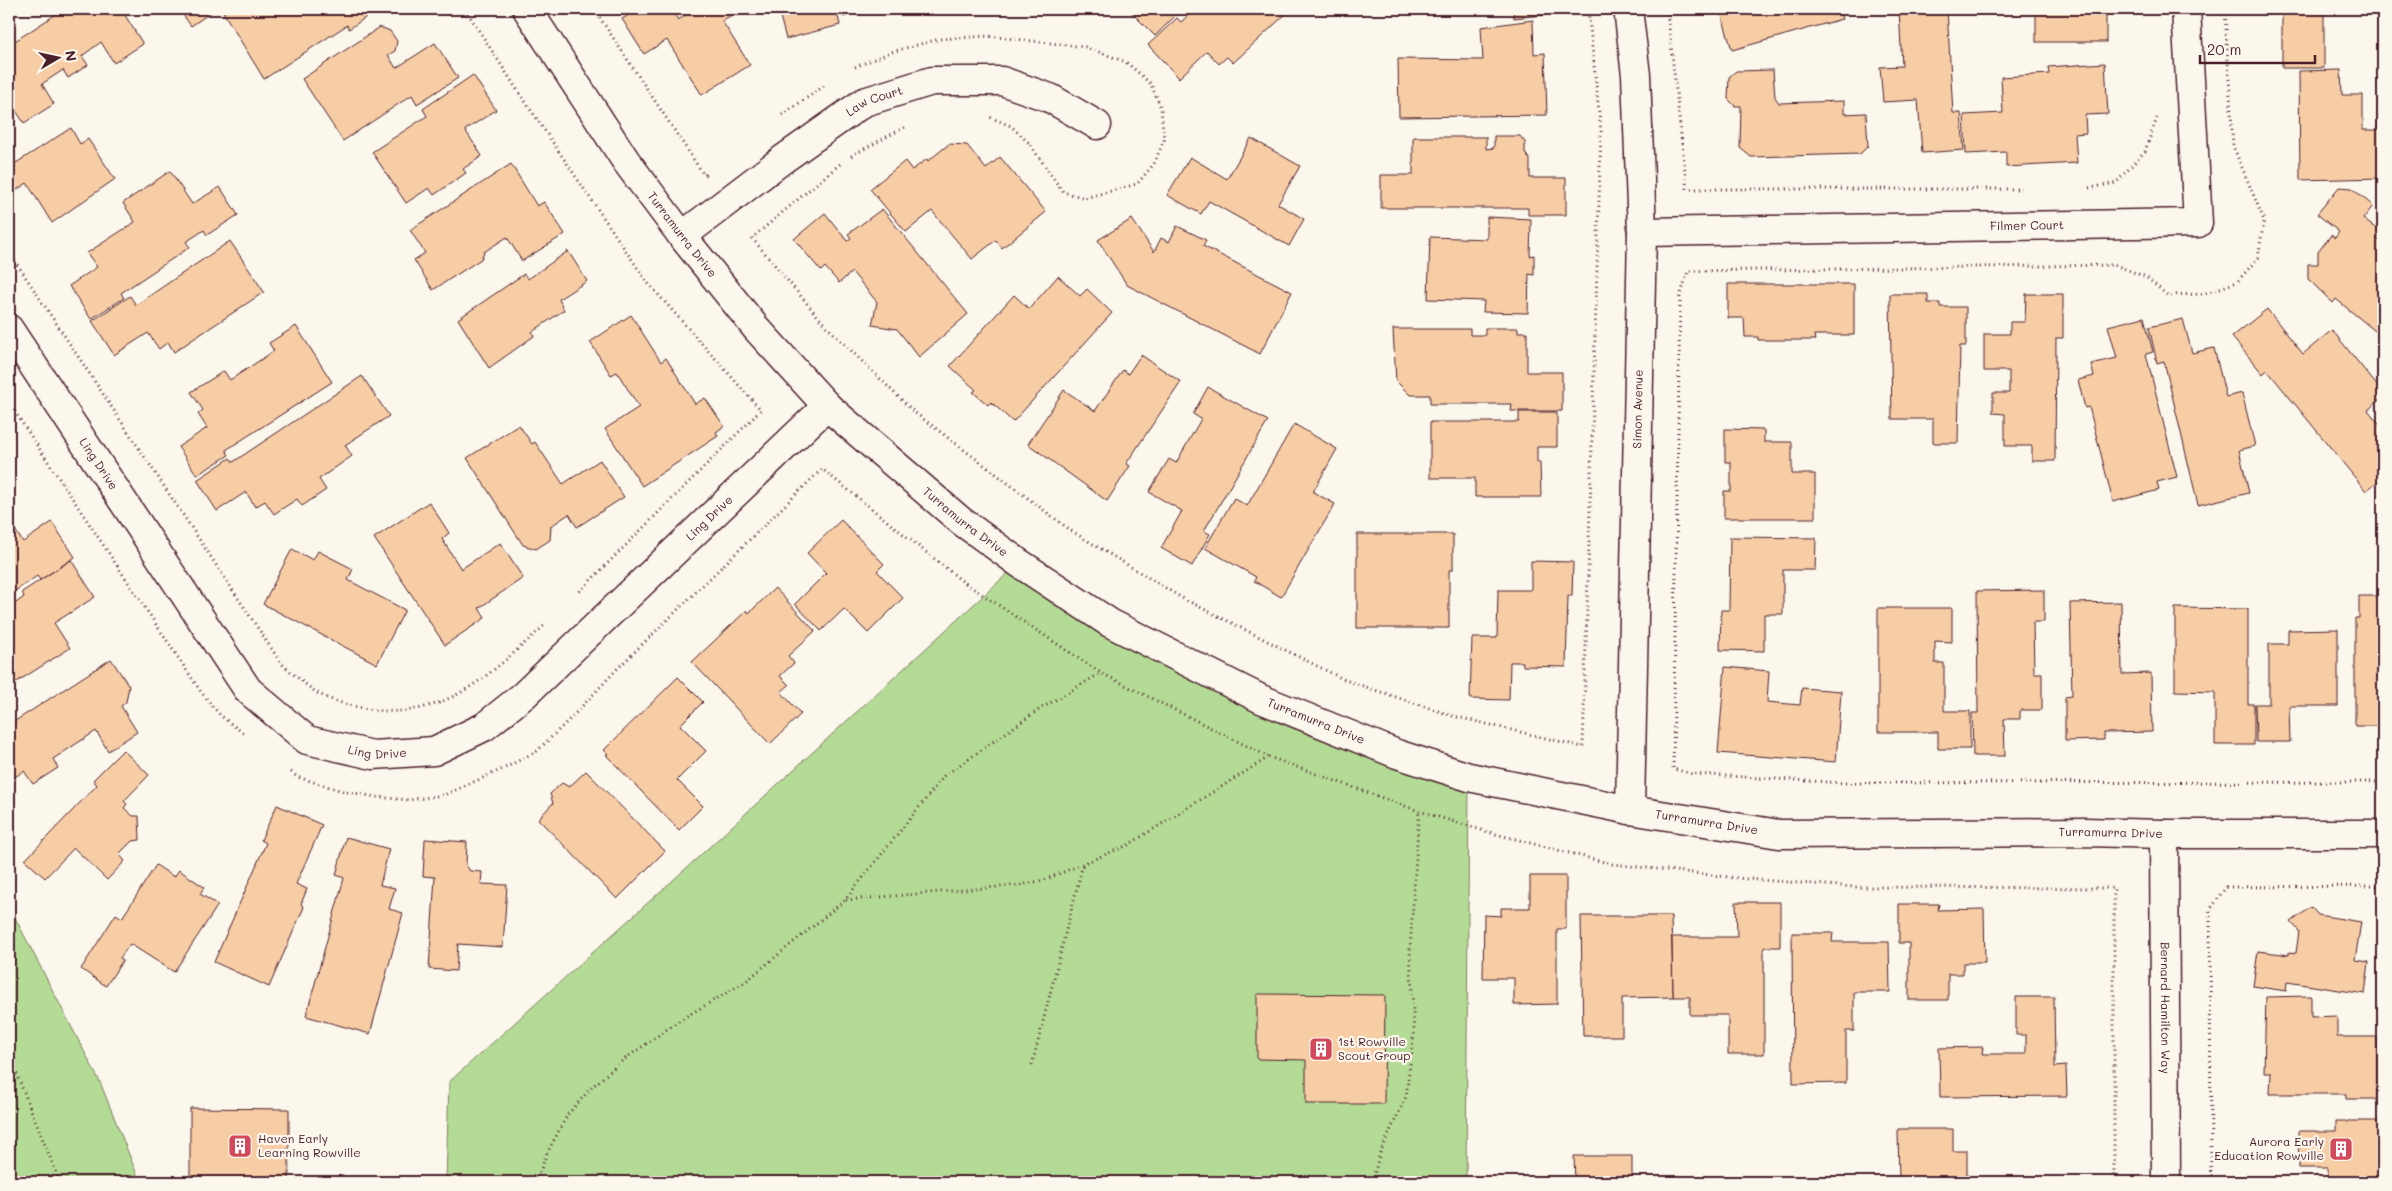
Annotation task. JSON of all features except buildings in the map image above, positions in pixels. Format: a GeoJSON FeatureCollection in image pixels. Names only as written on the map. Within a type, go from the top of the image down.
{"type":"FeatureCollection","features":[{"type":"Feature","properties":{"kind":"street","name":"Turramurra Drive"},"geometry":{"type":"LineString","coordinates":[[527,9],[626,161],[682,236],[756,328],[827,406],[962,521],[1019,563],[1110,623],[1262,699],[1406,757],[1469,777],[1630,810],[1779,834],[2084,832],[2383,834]]}},
{"type":"Feature","properties":{"kind":"street","name":"Simon Avenue"},"geometry":{"type":"LineString","coordinates":[[1628,9],[1636,75],[1642,232],[1630,810]]}},
{"type":"Feature","properties":{"kind":"street","name":"Filmer Court"},"geometry":{"type":"LineString","coordinates":[[1642,232],[2198,223],[2186,9]]}},
{"type":"Feature","properties":{"kind":"street","name":"Law Court"},"geometry":{"type":"LineString","coordinates":[[682,236],[782,160],[864,102],[932,80],[1002,81],[1050,98],[1097,125]]}},
{"type":"Feature","properties":{"kind":"street","name":"Ling Drive"},"geometry":{"type":"LineString","coordinates":[[9,329],[248,690],[307,740],[373,755],[434,751],[484,727],[524,695],[827,406]]}},
{"type":"Feature","properties":{"kind":"street","name":"Bernard Hamilton Way"},"geometry":{"type":"LineString","coordinates":[[2164,834],[2166,1182]]}},
{"type":"Feature","properties":{"kind":"path"},"geometry":{"type":"LineString","coordinates":[[466,9],[518,91],[648,282],[761,410],[574,597]]}},
{"type":"Feature","properties":{"kind":"path"},"geometry":{"type":"LineString","coordinates":[[594,9],[704,176],[712,169]]}},
{"type":"Feature","properties":{"kind":"path"},"geometry":{"type":"LineString","coordinates":[[909,126],[846,158],[752,238],[825,325],[914,412],[1070,530],[1182,598],[1336,676],[1453,716],[1583,747],[1601,131],[1588,9]]}},
{"type":"Feature","properties":{"kind":"path"},"geometry":{"type":"LineString","coordinates":[[1667,9],[1687,189],[2026,189]]}},
{"type":"Feature","properties":{"kind":"path"},"geometry":{"type":"LineString","coordinates":[[853,68],[890,52],[939,38],[989,36],[1085,47],[1126,62],[1151,84],[1161,108],[1164,140],[1154,164],[1137,184],[1085,198],[1063,192],[1029,143],[1011,126],[982,114]]}},
{"type":"Feature","properties":{"kind":"path"},"geometry":{"type":"LineString","coordinates":[[775,121],[828,83]]}},
{"type":"Feature","properties":{"kind":"path"},"geometry":{"type":"LineString","coordinates":[[2086,189],[2116,183],[2145,151],[2157,116]]}},
{"type":"Feature","properties":{"kind":"path"},"geometry":{"type":"LineString","coordinates":[[9,252],[281,663],[315,691],[347,705],[383,712],[428,707],[450,700],[493,672],[553,617]]}},
{"type":"Feature","properties":{"kind":"path"},"geometry":{"type":"LineString","coordinates":[[1688,270],[1680,297],[1673,769],[1693,774],[1845,783],[2383,782]]}},
{"type":"Feature","properties":{"kind":"path"},"geometry":{"type":"LineString","coordinates":[[9,403],[201,692],[220,715],[248,737]]}},
{"type":"Feature","properties":{"kind":"path"},"geometry":{"type":"LineString","coordinates":[[290,771],[297,777],[343,791],[409,800],[444,795],[503,769],[536,751],[572,717],[618,668],[822,469]]}},
{"type":"Feature","properties":{"kind":"path"},"geometry":{"type":"LineString","coordinates":[[536,1182],[547,1153],[568,1114],[593,1086],[622,1061],[680,1020],[745,982],[846,900],[944,776],[1040,710],[1101,673]]}},
{"type":"Feature","properties":{"kind":"path"},"geometry":{"type":"LineString","coordinates":[[846,900],[1021,885],[1044,880],[1128,845],[1269,757]]}},
{"type":"Feature","properties":{"kind":"path"},"geometry":{"type":"LineString","coordinates":[[1372,1182],[1380,1153],[1406,1097],[1414,1032],[1410,950],[1419,810],[1488,832],[1612,864],[1737,878],[1854,887],[2114,888],[2114,1182]]}},
{"type":"Feature","properties":{"kind":"path"},"geometry":{"type":"LineString","coordinates":[[1032,1065],[1083,864]]}},
{"type":"Feature","properties":{"kind":"path"},"geometry":{"type":"LineString","coordinates":[[2211,1182],[2210,910],[2226,887],[2383,886]]}},
{"type":"Feature","properties":{"kind":"path"},"geometry":{"type":"LineString","coordinates":[[9,1055],[60,1182]]}},
{"type":"Feature","properties":{"kind":"green space"},"geometry":{"type":"Polygon","coordinates":[[[1019,563],[1110,623],[1469,777],[1466,1182],[446,1182],[449,1082],[681,873],[1019,563]]]}},
{"type":"Feature","properties":{"kind":"green space"},"geometry":{"type":"Polygon","coordinates":[[[9,906],[100,1082],[140,1182],[9,1182],[9,906]]]}},
{"type":"Feature","properties":{"kind":"place","name":"1st Rowville Scout Group"},"geometry":{"type":"Point","coordinates":[1321,1049]}},
{"type":"Feature","properties":{"kind":"place","name":"Haven Early Learning Rowville"},"geometry":{"type":"Point","coordinates":[240,1146]}},
{"type":"Feature","properties":{"kind":"place","name":"Aurora Early Education Rowville"},"geometry":{"type":"Point","coordinates":[2341,1149]}}]}
